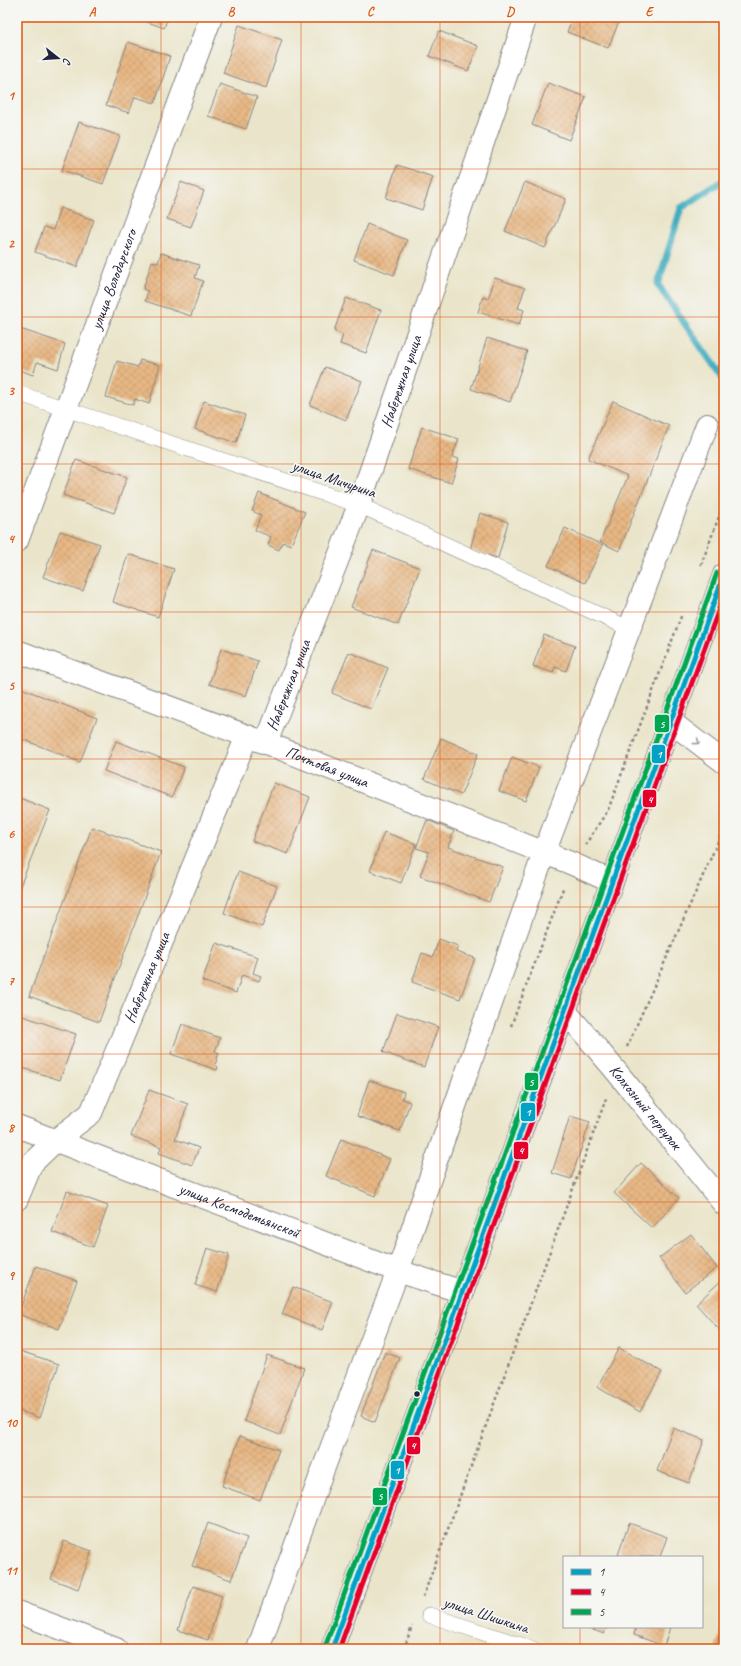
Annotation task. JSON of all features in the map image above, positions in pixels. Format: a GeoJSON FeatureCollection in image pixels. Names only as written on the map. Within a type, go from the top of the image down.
{"type":"FeatureCollection","features":[{"type":"Feature","properties":{"kind":"street","name":"улица Володарского"},"geometry":{"type":"LineString","coordinates":[[17,541],[211,17]]}},
{"type":"Feature","properties":{"kind":"street","name":"Набережная улица"},"geometry":{"type":"LineString","coordinates":[[17,1199],[32,1164],[56,1140],[91,1113],[359,505],[526,17]]}},
{"type":"Feature","properties":{"kind":"street"},"geometry":{"type":"LineString","coordinates":[[258,1649],[321,1475],[398,1271],[544,853],[628,628],[707,425]]}},
{"type":"Feature","properties":{"kind":"street"},"geometry":{"type":"LineString","coordinates":[[332,1649],[566,1012],[724,575]]}},
{"type":"Feature","properties":{"kind":"street","name":"Почтовая улица"},"geometry":{"type":"LineString","coordinates":[[17,651],[257,739],[573,864],[612,882]]}},
{"type":"Feature","properties":{"kind":"street"},"geometry":{"type":"LineString","coordinates":[[671,722],[724,762]]}},
{"type":"Feature","properties":{"kind":"street","name":"Колхозный переулок"},"geometry":{"type":"LineString","coordinates":[[566,1012],[724,1204]]}},
{"type":"Feature","properties":{"kind":"street","name":"улица Космодемьянской"},"geometry":{"type":"LineString","coordinates":[[17,1126],[398,1271],[463,1292]]}},
{"type":"Feature","properties":{"kind":"street"},"geometry":{"type":"LineString","coordinates":[[17,1612],[116,1649]]}},
{"type":"Feature","properties":{"kind":"lane","name":"улица Мичурина"},"geometry":{"type":"LineString","coordinates":[[17,393],[359,505],[628,628]]}},
{"type":"Feature","properties":{"kind":"lane","name":"улица Шишкина"},"geometry":{"type":"LineString","coordinates":[[421,1617],[533,1649]]}},
{"type":"Feature","properties":{"kind":"path"},"geometry":{"type":"LineString","coordinates":[[699,569],[724,503]]}},
{"type":"Feature","properties":{"kind":"path"},"geometry":{"type":"LineString","coordinates":[[510,1028],[573,864],[608,810],[683,613]]}},
{"type":"Feature","properties":{"kind":"path"},"geometry":{"type":"LineString","coordinates":[[423,1597],[616,1071],[724,828]]}},
{"type":"Feature","properties":{"kind":"path"},"geometry":{"type":"LineString","coordinates":[[404,1649],[421,1617]]}},
{"type":"Feature","properties":{"kind":"building"},"geometry":{"type":"Polygon","coordinates":[[[134,17],[168,17],[164,28],[134,17]]]}},
{"type":"Feature","properties":{"kind":"building"},"geometry":{"type":"Polygon","coordinates":[[[573,17],[621,17],[608,48],[567,32],[573,17]]]}},
{"type":"Feature","properties":{"kind":"building"},"geometry":{"type":"Polygon","coordinates":[[[239,25],[282,40],[266,88],[223,73],[239,25]]]}},
{"type":"Feature","properties":{"kind":"building"},"geometry":{"type":"Polygon","coordinates":[[[439,31],[478,46],[468,71],[429,56],[439,31]]]}},
{"type":"Feature","properties":{"kind":"building"},"geometry":{"type":"Polygon","coordinates":[[[128,42],[170,56],[155,103],[135,97],[129,113],[106,105],[128,42]]]}},
{"type":"Feature","properties":{"kind":"building"},"geometry":{"type":"Polygon","coordinates":[[[548,83],[586,97],[569,140],[532,125],[548,83]]]}},
{"type":"Feature","properties":{"kind":"building"},"geometry":{"type":"Polygon","coordinates":[[[220,84],[257,97],[246,129],[208,116],[220,84]]]}},
{"type":"Feature","properties":{"kind":"building"},"geometry":{"type":"Polygon","coordinates":[[[79,122],[120,136],[103,184],[62,170],[79,122]]]}},
{"type":"Feature","properties":{"kind":"building"},"geometry":{"type":"Polygon","coordinates":[[[397,165],[433,177],[422,210],[386,198],[397,165]]]}},
{"type":"Feature","properties":{"kind":"building"},"geometry":{"type":"Polygon","coordinates":[[[181,182],[204,191],[191,227],[167,219],[181,182]]]}},
{"type":"Feature","properties":{"kind":"building"},"geometry":{"type":"Polygon","coordinates":[[[525,182],[566,199],[545,248],[505,231],[525,182]]]}},
{"type":"Feature","properties":{"kind":"building"},"geometry":{"type":"Polygon","coordinates":[[[60,208],[94,220],[77,267],[35,252],[44,227],[53,230],[60,208]]]}},
{"type":"Feature","properties":{"kind":"building"},"geometry":{"type":"Polygon","coordinates":[[[367,224],[407,240],[394,275],[354,260],[367,224]]]}},
{"type":"Feature","properties":{"kind":"building"},"geometry":{"type":"Polygon","coordinates":[[[161,253],[199,265],[195,278],[203,281],[191,316],[145,301],[148,291],[143,289],[152,261],[158,263],[161,253]]]}},
{"type":"Feature","properties":{"kind":"building"},"geometry":{"type":"Polygon","coordinates":[[[495,278],[525,288],[518,308],[524,310],[519,325],[478,312],[483,297],[488,299],[495,278]]]}},
{"type":"Feature","properties":{"kind":"building"},"geometry":{"type":"Polygon","coordinates":[[[346,298],[381,310],[366,353],[340,344],[343,335],[334,331],[346,298]]]}},
{"type":"Feature","properties":{"kind":"building"},"geometry":{"type":"Polygon","coordinates":[[[17,328],[65,344],[58,369],[37,362],[33,375],[17,369],[17,328]]]}},
{"type":"Feature","properties":{"kind":"building"},"geometry":{"type":"Polygon","coordinates":[[[487,338],[527,351],[510,402],[471,389],[487,338]]]}},
{"type":"Feature","properties":{"kind":"building"},"geometry":{"type":"Polygon","coordinates":[[[140,360],[160,365],[149,404],[135,399],[133,405],[106,397],[117,361],[138,367],[140,360]]]}},
{"type":"Feature","properties":{"kind":"building"},"geometry":{"type":"Polygon","coordinates":[[[325,367],[362,381],[346,420],[310,405],[325,367]]]}},
{"type":"Feature","properties":{"kind":"building"},"geometry":{"type":"Polygon","coordinates":[[[204,401],[245,415],[236,443],[195,429],[204,401]]]}},
{"type":"Feature","properties":{"kind":"building"},"geometry":{"type":"Polygon","coordinates":[[[613,401],[669,426],[619,551],[600,542],[628,476],[588,459],[613,401]]]}},
{"type":"Feature","properties":{"kind":"building"},"geometry":{"type":"Polygon","coordinates":[[[422,427],[459,439],[452,457],[459,459],[451,483],[408,469],[422,427]]]}},
{"type":"Feature","properties":{"kind":"building"},"geometry":{"type":"Polygon","coordinates":[[[76,460],[127,477],[114,513],[63,495],[76,460]]]}},
{"type":"Feature","properties":{"kind":"building"},"geometry":{"type":"Polygon","coordinates":[[[259,493],[305,512],[291,545],[283,542],[279,550],[268,545],[271,537],[255,530],[261,515],[252,511],[259,493]]]}},
{"type":"Feature","properties":{"kind":"building"},"geometry":{"type":"Polygon","coordinates":[[[480,513],[508,522],[498,558],[470,550],[480,513]]]}},
{"type":"Feature","properties":{"kind":"building"},"geometry":{"type":"Polygon","coordinates":[[[565,528],[603,545],[585,583],[548,566],[565,528]]]}},
{"type":"Feature","properties":{"kind":"building"},"geometry":{"type":"Polygon","coordinates":[[[60,531],[100,544],[83,591],[43,577],[60,531]]]}},
{"type":"Feature","properties":{"kind":"building"},"geometry":{"type":"Polygon","coordinates":[[[373,550],[420,568],[398,625],[351,607],[373,550]]]}},
{"type":"Feature","properties":{"kind":"building"},"geometry":{"type":"Polygon","coordinates":[[[128,554],[174,569],[158,617],[113,602],[128,554]]]}},
{"type":"Feature","properties":{"kind":"building"},"geometry":{"type":"Polygon","coordinates":[[[544,635],[575,646],[566,671],[555,667],[553,673],[533,666],[544,635]]]}},
{"type":"Feature","properties":{"kind":"building"},"geometry":{"type":"Polygon","coordinates":[[[221,649],[258,661],[246,696],[209,684],[221,649]]]}},
{"type":"Feature","properties":{"kind":"building"},"geometry":{"type":"Polygon","coordinates":[[[349,652],[388,668],[371,709],[332,693],[349,652]]]}},
{"type":"Feature","properties":{"kind":"building"},"geometry":{"type":"Polygon","coordinates":[[[21,688],[97,718],[80,762],[17,737],[17,698],[21,688]]]}},
{"type":"Feature","properties":{"kind":"building"},"geometry":{"type":"Polygon","coordinates":[[[441,738],[478,754],[461,795],[424,779],[441,738]]]}},
{"type":"Feature","properties":{"kind":"building"},"geometry":{"type":"Polygon","coordinates":[[[116,741],[184,767],[172,797],[104,771],[116,741]]]}},
{"type":"Feature","properties":{"kind":"building"},"geometry":{"type":"Polygon","coordinates":[[[512,757],[539,767],[526,801],[499,791],[512,757]]]}},
{"type":"Feature","properties":{"kind":"building"},"geometry":{"type":"Polygon","coordinates":[[[274,783],[310,797],[288,854],[252,841],[274,783]]]}},
{"type":"Feature","properties":{"kind":"building"},"geometry":{"type":"Polygon","coordinates":[[[17,797],[50,810],[17,894],[17,797]]]}},
{"type":"Feature","properties":{"kind":"building"},"geometry":{"type":"Polygon","coordinates":[[[427,820],[454,831],[448,847],[503,867],[489,902],[420,876],[429,852],[416,848],[427,820]]]}},
{"type":"Feature","properties":{"kind":"building"},"geometry":{"type":"Polygon","coordinates":[[[92,827],[161,852],[99,1022],[29,996],[92,827]]]}},
{"type":"Feature","properties":{"kind":"building"},"geometry":{"type":"Polygon","coordinates":[[[384,832],[416,844],[401,883],[370,871],[384,832]]]}},
{"type":"Feature","properties":{"kind":"building"},"geometry":{"type":"Polygon","coordinates":[[[238,872],[277,886],[262,927],[224,913],[238,872]]]}},
{"type":"Feature","properties":{"kind":"building"},"geometry":{"type":"Polygon","coordinates":[[[439,939],[458,946],[456,952],[475,958],[460,999],[412,982],[422,953],[433,957],[439,939]]]}},
{"type":"Feature","properties":{"kind":"building"},"geometry":{"type":"Polygon","coordinates":[[[216,943],[258,957],[253,973],[261,976],[259,981],[242,975],[236,993],[202,981],[216,943]]]}},
{"type":"Feature","properties":{"kind":"building"},"geometry":{"type":"Polygon","coordinates":[[[397,1013],[438,1027],[424,1067],[383,1052],[397,1013]]]}},
{"type":"Feature","properties":{"kind":"building"},"geometry":{"type":"Polygon","coordinates":[[[17,1014],[76,1034],[60,1080],[17,1066],[17,1014]]]}},
{"type":"Feature","properties":{"kind":"building"},"geometry":{"type":"Polygon","coordinates":[[[182,1024],[220,1038],[215,1051],[219,1053],[215,1065],[218,1067],[217,1070],[171,1054],[182,1024]]]}},
{"type":"Feature","properties":{"kind":"building"},"geometry":{"type":"Polygon","coordinates":[[[369,1080],[404,1092],[402,1099],[410,1102],[400,1131],[357,1116],[369,1080]]]}},
{"type":"Feature","properties":{"kind":"building"},"geometry":{"type":"Polygon","coordinates":[[[149,1090],[188,1104],[175,1139],[199,1148],[192,1165],[159,1153],[161,1147],[131,1136],[149,1090]]]}},
{"type":"Feature","properties":{"kind":"building"},"geometry":{"type":"Polygon","coordinates":[[[570,1116],[590,1122],[571,1179],[552,1173],[570,1116]]]}},
{"type":"Feature","properties":{"kind":"building"},"geometry":{"type":"Polygon","coordinates":[[[341,1139],[390,1159],[375,1196],[326,1176],[341,1139]]]}},
{"type":"Feature","properties":{"kind":"building"},"geometry":{"type":"Polygon","coordinates":[[[641,1163],[679,1198],[652,1228],[614,1193],[641,1163]]]}},
{"type":"Feature","properties":{"kind":"building"},"geometry":{"type":"Polygon","coordinates":[[[67,1191],[108,1206],[93,1247],[52,1232],[67,1191]]]}},
{"type":"Feature","properties":{"kind":"building"},"geometry":{"type":"Polygon","coordinates":[[[691,1234],[717,1268],[685,1292],[659,1258],[691,1234]]]}},
{"type":"Feature","properties":{"kind":"building"},"geometry":{"type":"Polygon","coordinates":[[[207,1248],[229,1255],[217,1292],[195,1285],[207,1248]]]}},
{"type":"Feature","properties":{"kind":"building"},"geometry":{"type":"Polygon","coordinates":[[[36,1266],[77,1281],[59,1329],[18,1314],[36,1266]]]}},
{"type":"Feature","properties":{"kind":"building"},"geometry":{"type":"Polygon","coordinates":[[[724,1278],[724,1335],[696,1304],[724,1278]]]}},
{"type":"Feature","properties":{"kind":"building"},"geometry":{"type":"Polygon","coordinates":[[[293,1287],[333,1302],[322,1330],[282,1314],[293,1287]]]}},
{"type":"Feature","properties":{"kind":"building"},"geometry":{"type":"Polygon","coordinates":[[[619,1348],[662,1372],[640,1412],[597,1387],[619,1348]]]}},
{"type":"Feature","properties":{"kind":"building"},"geometry":{"type":"Polygon","coordinates":[[[17,1350],[59,1364],[40,1418],[17,1410],[17,1350]]]}},
{"type":"Feature","properties":{"kind":"building"},"geometry":{"type":"Polygon","coordinates":[[[385,1352],[400,1358],[375,1422],[361,1416],[385,1352]]]}},
{"type":"Feature","properties":{"kind":"building"},"geometry":{"type":"Polygon","coordinates":[[[267,1355],[304,1368],[280,1435],[244,1421],[267,1355]]]}},
{"type":"Feature","properties":{"kind":"building"},"geometry":{"type":"Polygon","coordinates":[[[673,1428],[704,1440],[689,1483],[657,1471],[673,1428]]]}},
{"type":"Feature","properties":{"kind":"building"},"geometry":{"type":"Polygon","coordinates":[[[240,1436],[279,1450],[260,1500],[222,1486],[240,1436]]]}},
{"type":"Feature","properties":{"kind":"building"},"geometry":{"type":"Polygon","coordinates":[[[208,1523],[247,1538],[231,1580],[192,1566],[208,1523]]]}},
{"type":"Feature","properties":{"kind":"building"},"geometry":{"type":"Polygon","coordinates":[[[629,1523],[667,1537],[660,1556],[618,1555],[629,1523]]]}},
{"type":"Feature","properties":{"kind":"building"},"geometry":{"type":"Polygon","coordinates":[[[64,1541],[92,1551],[78,1589],[51,1579],[64,1541]]]}},
{"type":"Feature","properties":{"kind":"building"},"geometry":{"type":"Polygon","coordinates":[[[193,1586],[222,1596],[208,1640],[178,1630],[193,1586]]]}},
{"type":"Feature","properties":{"kind":"building"},"geometry":{"type":"Polygon","coordinates":[[[724,1625],[724,1649],[719,1649],[715,1647],[724,1625]]]}},
{"type":"Feature","properties":{"kind":"building"},"geometry":{"type":"Polygon","coordinates":[[[588,1628],[607,1628],[604,1634],[588,1628]]]}},
{"type":"Feature","properties":{"kind":"building"},"geometry":{"type":"Polygon","coordinates":[[[636,1628],[670,1628],[664,1646],[634,1635],[636,1628]]]}},
{"type":"Feature","properties":{"kind":"waterway"},"geometry":{"type":"LineString","coordinates":[[724,180],[681,208],[658,285],[724,380]]}},
{"type":"Feature","properties":{"kind":"transit line","name":"5"},"geometry":{"type":"LineString","coordinates":[[325,1647],[717,573]]}},
{"type":"Feature","properties":{"kind":"transit line","name":"1"},"geometry":{"type":"LineString","coordinates":[[332,1649],[724,575]]}},
{"type":"Feature","properties":{"kind":"transit line","name":"4"},"geometry":{"type":"LineString","coordinates":[[339,1649],[724,595]]}}]}
